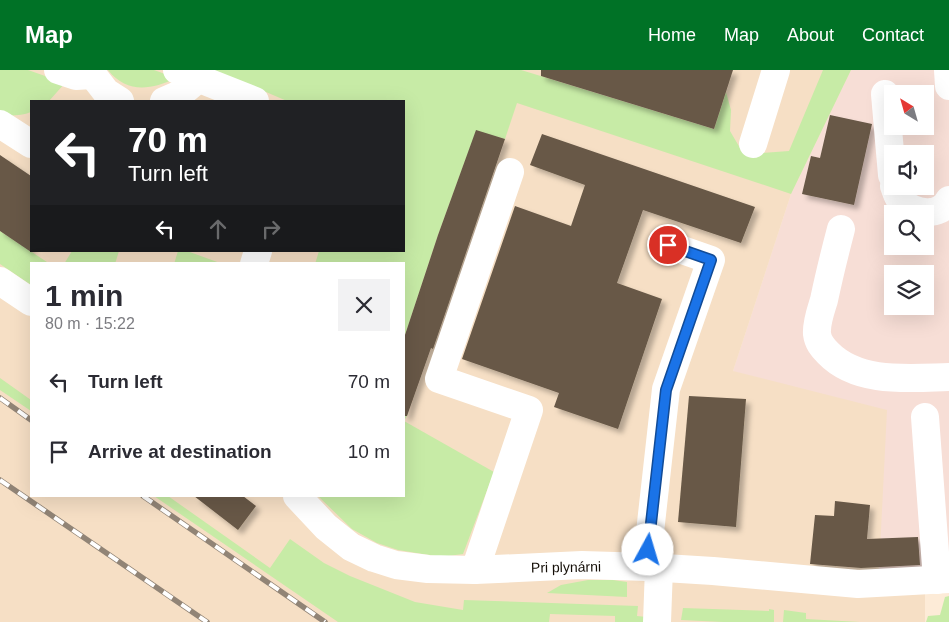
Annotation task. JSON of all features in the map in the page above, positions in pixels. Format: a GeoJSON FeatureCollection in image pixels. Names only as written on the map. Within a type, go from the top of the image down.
{"type":"FeatureCollection","features":[{"type":"Feature","properties":{"kind":"lane"},"geometry":{"type":"LineString","coordinates":[[58,70],[76,76],[90,72],[106,92],[118,100]]}},
{"type":"Feature","properties":{"kind":"lane"},"geometry":{"type":"LineString","coordinates":[[753,144],[776,70]]}},
{"type":"Feature","properties":{"kind":"lane"},"geometry":{"type":"LineString","coordinates":[[948,70],[949,86]]}},
{"type":"Feature","properties":{"kind":"lane"},"geometry":{"type":"LineString","coordinates":[[166,100],[180,94],[187,74],[252,100]]}},
{"type":"Feature","properties":{"kind":"lane"},"geometry":{"type":"LineString","coordinates":[[0,124],[30,143]]}},
{"type":"Feature","properties":{"kind":"lane"},"geometry":{"type":"LineString","coordinates":[[475,570],[528,410],[439,379],[510,172]]}},
{"type":"Feature","properties":{"kind":"lane"},"geometry":{"type":"LineString","coordinates":[[898,195],[900,200],[914,209],[926,212],[938,212],[946,206],[949,200]]}},
{"type":"Feature","properties":{"kind":"lane"},"geometry":{"type":"LineString","coordinates":[[841,228],[816,333],[820,345],[832,357],[846,366],[864,373],[883,377],[949,378]]}},
{"type":"Feature","properties":{"kind":"lane"},"geometry":{"type":"LineString","coordinates":[[657,622],[653,567],[648,550],[666,390],[711,260],[668,245]]}},
{"type":"Feature","properties":{"kind":"lane"},"geometry":{"type":"LineString","coordinates":[[0,280],[30,301]]}},
{"type":"Feature","properties":{"kind":"lane"},"geometry":{"type":"LineString","coordinates":[[925,418],[943,579]]}},
{"type":"Feature","properties":{"kind":"lane","name":"Pri plynárni"},"geometry":{"type":"LineString","coordinates":[[298,497],[326,527],[351,547],[374,558],[396,565],[428,569],[475,570],[582,565],[653,567],[858,584],[943,579]]}},
{"type":"Feature","properties":{"kind":"shaded area"},"geometry":{"type":"Polygon","coordinates":[[[0,70],[851,70],[791,194],[733,371],[887,410],[879,570],[925,569],[925,622],[0,622],[0,70]]]}},
{"type":"Feature","properties":{"kind":"shaded area"},"geometry":{"type":"Polygon","coordinates":[[[851,70],[949,70],[949,565],[877,572],[733,371],[791,194],[851,70]]]}},
{"type":"Feature","properties":{"kind":"green space"},"geometry":{"type":"Polygon","coordinates":[[[0,70],[28,70],[65,83],[50,100],[30,100],[30,112],[0,115],[0,70]]]}},
{"type":"Feature","properties":{"kind":"green space"},"geometry":{"type":"Polygon","coordinates":[[[108,70],[154,70],[176,78],[158,85],[140,88],[123,83],[108,70]]]}},
{"type":"Feature","properties":{"kind":"green space"},"geometry":{"type":"Polygon","coordinates":[[[200,70],[521,70],[714,129],[726,92],[731,110],[730,131],[740,148],[762,153],[789,151],[823,70],[851,70],[791,194],[517,103],[505,139],[476,131],[438,235],[405,335],[405,262],[316,262],[319,252],[405,252],[405,100],[285,100],[266,92],[265,94],[200,70]]]}},
{"type":"Feature","properties":{"kind":"green space"},"geometry":{"type":"Polygon","coordinates":[[[0,231],[47,262],[30,262],[30,284],[0,264],[0,231]]]}},
{"type":"Feature","properties":{"kind":"green space"},"geometry":{"type":"Polygon","coordinates":[[[71,252],[119,252],[116,262],[65,262],[71,252]]]}},
{"type":"Feature","properties":{"kind":"green space"},"geometry":{"type":"Polygon","coordinates":[[[178,252],[190,252],[217,262],[175,262],[178,252]]]}},
{"type":"Feature","properties":{"kind":"green space"},"geometry":{"type":"Polygon","coordinates":[[[0,378],[30,399],[30,410],[0,390],[0,378]]]}},
{"type":"Feature","properties":{"kind":"green space"},"geometry":{"type":"Polygon","coordinates":[[[405,422],[494,472],[463,554],[441,557],[398,550],[377,543],[352,529],[319,497],[405,497],[405,422]]]}},
{"type":"Feature","properties":{"kind":"green space"},"geometry":{"type":"Polygon","coordinates":[[[155,497],[169,497],[270,568],[290,539],[324,563],[350,576],[415,602],[463,610],[464,600],[638,606],[637,616],[647,617],[647,622],[615,622],[615,616],[550,614],[549,622],[338,622],[155,497]]]}},
{"type":"Feature","properties":{"kind":"green space"},"geometry":{"type":"Polygon","coordinates":[[[588,580],[627,582],[627,597],[547,593],[561,585],[588,580]]]}},
{"type":"Feature","properties":{"kind":"green space"},"geometry":{"type":"Polygon","coordinates":[[[949,596],[949,622],[926,622],[928,616],[940,615],[945,597],[949,596]]]}},
{"type":"Feature","properties":{"kind":"green space"},"geometry":{"type":"Polygon","coordinates":[[[683,608],[769,611],[769,609],[774,610],[774,622],[681,620],[683,608]]]}},
{"type":"Feature","properties":{"kind":"green space"},"geometry":{"type":"Polygon","coordinates":[[[784,610],[806,613],[806,619],[860,622],[783,622],[784,610]]]}},
{"type":"Feature","properties":{"kind":"building"},"geometry":{"type":"Polygon","coordinates":[[[541,70],[733,70],[714,129],[541,76],[541,70]]]}},
{"type":"Feature","properties":{"kind":"building"},"geometry":{"type":"Polygon","coordinates":[[[830,115],[872,124],[854,205],[802,194],[811,156],[820,158],[830,115]]]}},
{"type":"Feature","properties":{"kind":"building"},"geometry":{"type":"Polygon","coordinates":[[[476,130],[505,139],[433,349],[431,348],[407,416],[405,416],[405,335],[438,235],[476,130]]]}},
{"type":"Feature","properties":{"kind":"building"},"geometry":{"type":"Polygon","coordinates":[[[542,134],[755,207],[741,243],[643,210],[617,283],[662,299],[618,429],[554,407],[559,393],[462,359],[515,206],[571,226],[585,185],[530,165],[542,134]]]}},
{"type":"Feature","properties":{"kind":"building"},"geometry":{"type":"Polygon","coordinates":[[[0,155],[30,175],[30,251],[0,231],[0,155]]]}},
{"type":"Feature","properties":{"kind":"building"},"geometry":{"type":"Polygon","coordinates":[[[689,396],[746,399],[736,527],[678,522],[689,396]]]}},
{"type":"Feature","properties":{"kind":"building"},"geometry":{"type":"Polygon","coordinates":[[[195,497],[244,497],[256,506],[238,530],[195,497]]]}},
{"type":"Feature","properties":{"kind":"building"},"geometry":{"type":"Polygon","coordinates":[[[835,501],[870,505],[867,539],[918,537],[920,565],[861,568],[810,564],[815,515],[834,516],[835,501]]]}},
{"type":"Feature","properties":{"kind":"railway"},"geometry":{"type":"LineString","coordinates":[[0,398],[30,419]]}},
{"type":"Feature","properties":{"kind":"railway"},"geometry":{"type":"LineString","coordinates":[[0,480],[207,622]]}},
{"type":"Feature","properties":{"kind":"railway"},"geometry":{"type":"LineString","coordinates":[[144,497],[325,622]]}},
{"type":"Feature","properties":{"kind":"route"},"geometry":{"type":"LineString","coordinates":[[648,550],[666,390],[711,260],[668,245]]}}]}
